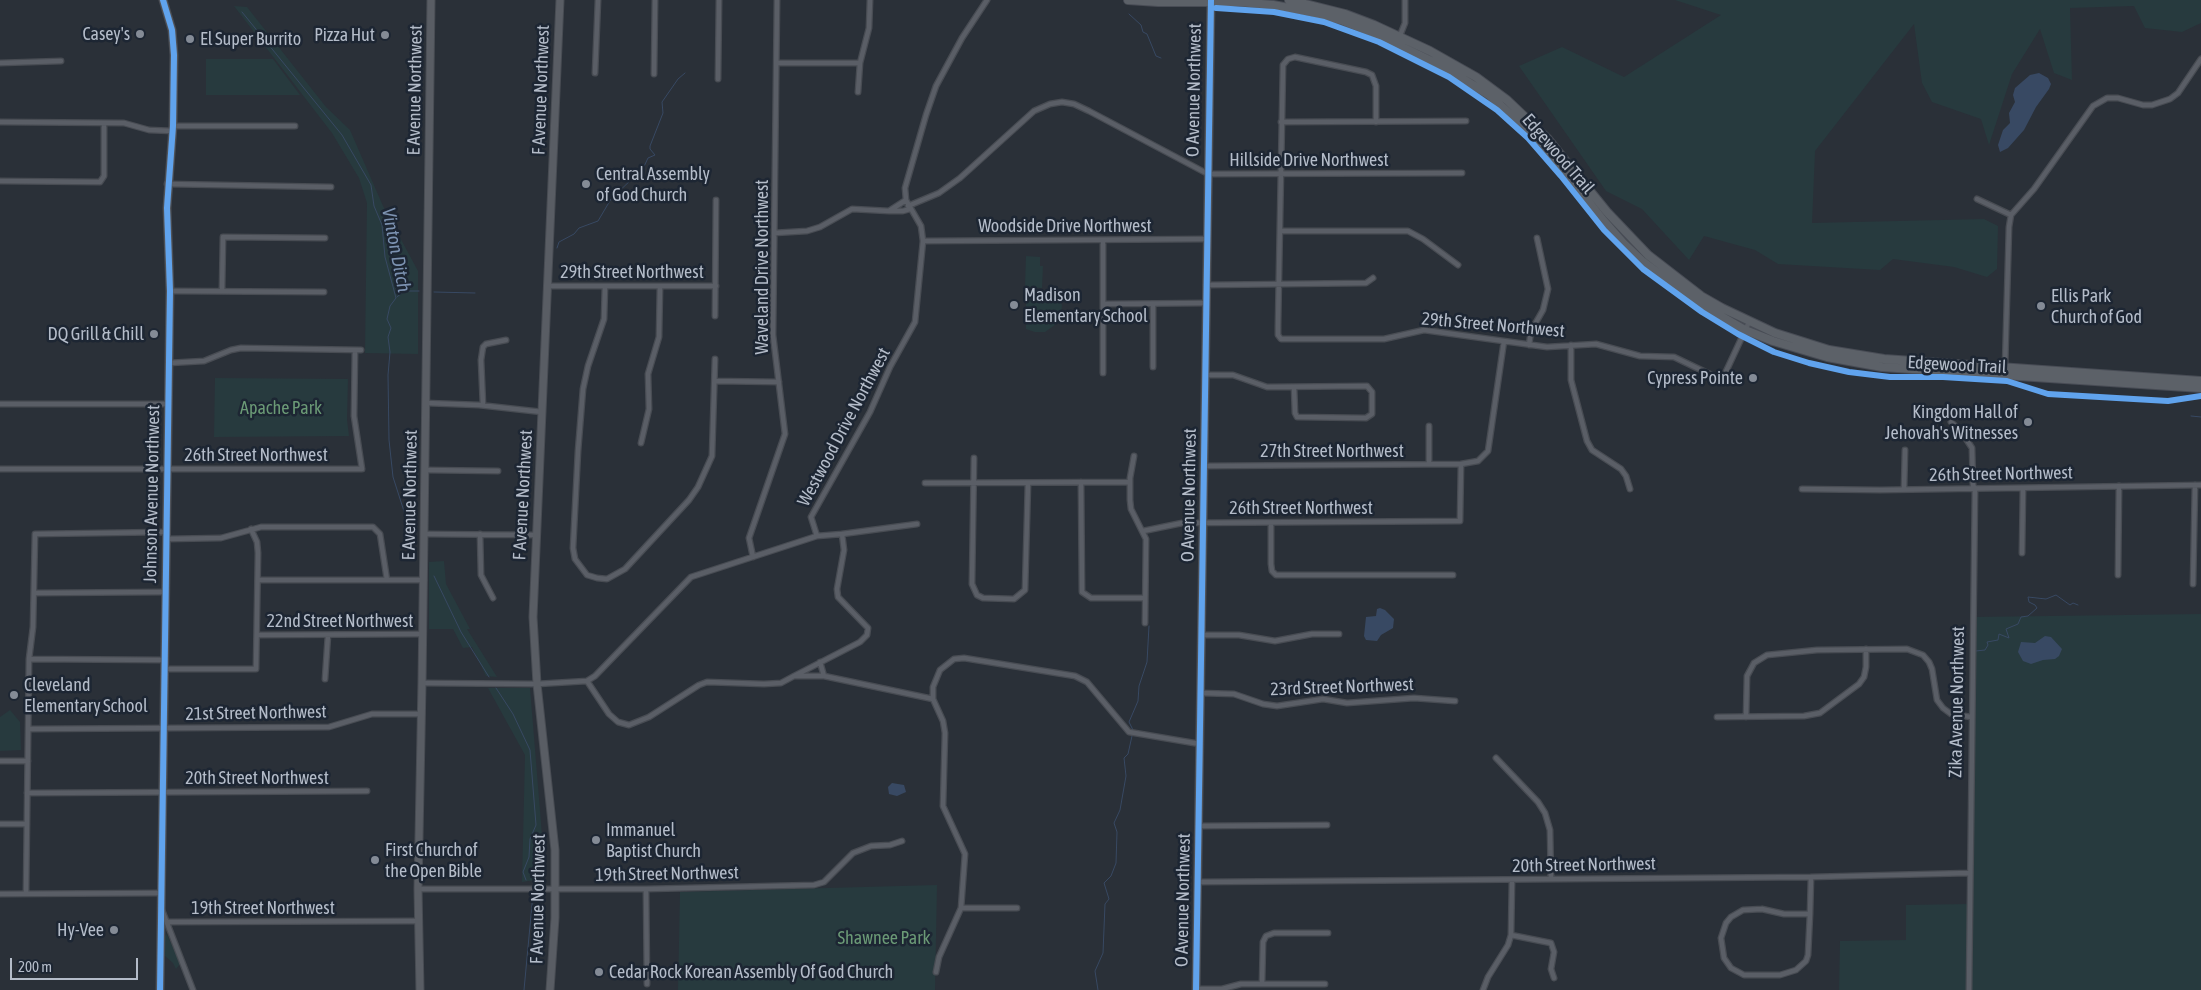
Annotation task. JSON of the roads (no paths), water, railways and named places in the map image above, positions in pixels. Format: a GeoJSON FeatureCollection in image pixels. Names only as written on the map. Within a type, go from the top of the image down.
{"type":"FeatureCollection","features":[{"type":"Feature","properties":{"kind":"main road"},"geometry":{"type":"LineString","coordinates":[[1128,0],[1211,1],[1273,5],[1343,21],[1398,40]]}},
{"type":"Feature","properties":{"kind":"main road"},"geometry":{"type":"LineString","coordinates":[[1289,0],[1345,14],[1458,66],[1507,100],[1547,138],[1607,212],[1648,256],[1701,296],[1747,326],[1799,350],[1827,358],[1882,367],[2201,388]]}},
{"type":"Feature","properties":{"kind":"main road"},"geometry":{"type":"LineString","coordinates":[[1747,326],[1803,343],[1856,355],[1884,359],[2201,381]]}},
{"type":"Feature","properties":{"kind":"street","name":"Johnson Avenue Northwest"},"geometry":{"type":"LineString","coordinates":[[160,990],[170,291],[167,184],[173,129],[173,39],[170,18],[164,0]]}},
{"type":"Feature","properties":{"kind":"street","name":"E Avenue Northwest"},"geometry":{"type":"LineString","coordinates":[[420,990],[418,889],[426,470],[431,0]]}},
{"type":"Feature","properties":{"kind":"street","name":"F Avenue Northwest"},"geometry":{"type":"LineString","coordinates":[[550,990],[554,948],[556,889],[552,812],[537,684],[533,617],[560,0]]}},
{"type":"Feature","properties":{"kind":"street"},"geometry":{"type":"LineString","coordinates":[[595,73],[598,0]]}},
{"type":"Feature","properties":{"kind":"street"},"geometry":{"type":"LineString","coordinates":[[654,74],[655,0]]}},
{"type":"Feature","properties":{"kind":"street"},"geometry":{"type":"LineString","coordinates":[[718,79],[719,0]]}},
{"type":"Feature","properties":{"kind":"street","name":"Waveland Drive Northwest"},"geometry":{"type":"LineString","coordinates":[[753,557],[749,538],[785,434],[773,335],[777,0]]}},
{"type":"Feature","properties":{"kind":"street"},"geometry":{"type":"LineString","coordinates":[[858,92],[860,63],[869,28],[870,0]]}},
{"type":"Feature","properties":{"kind":"street","name":"Westwood Drive Northwest"},"geometry":{"type":"LineString","coordinates":[[818,536],[811,517],[870,412],[890,367],[915,322],[922,241],[920,226],[906,200],[905,188],[936,86],[962,38],[987,0]]}},
{"type":"Feature","properties":{"kind":"street"},"geometry":{"type":"LineString","coordinates":[[1398,40],[1404,23],[1405,0]]}},
{"type":"Feature","properties":{"kind":"street","name":"O Avenue Northwest"},"geometry":{"type":"LineString","coordinates":[[1196,989],[1211,1]]}},
{"type":"Feature","properties":{"kind":"street"},"geometry":{"type":"LineString","coordinates":[[1279,284],[1282,69],[1285,61],[1295,57],[1366,72],[1372,75],[1376,86],[1376,122]]}},
{"type":"Feature","properties":{"kind":"street"},"geometry":{"type":"LineString","coordinates":[[2005,367],[2009,227],[2012,215],[2034,189],[2093,106],[2113,98],[2143,105],[2152,105],[2170,99],[2178,93],[2201,60]]}},
{"type":"Feature","properties":{"kind":"street"},"geometry":{"type":"LineString","coordinates":[[0,63],[61,61]]}},
{"type":"Feature","properties":{"kind":"street"},"geometry":{"type":"LineString","coordinates":[[777,63],[860,63]]}},
{"type":"Feature","properties":{"kind":"street","name":"Hillside Drive Northwest"},"geometry":{"type":"LineString","coordinates":[[774,233],[801,232],[820,228],[852,210],[903,211],[939,193],[960,178],[1034,111],[1050,104],[1062,102],[1074,104],[1089,111],[1208,174],[1462,173]]}},
{"type":"Feature","properties":{"kind":"street"},"geometry":{"type":"LineString","coordinates":[[0,122],[124,123],[149,130],[295,126]]}},
{"type":"Feature","properties":{"kind":"street"},"geometry":{"type":"LineString","coordinates":[[1281,122],[1466,122]]}},
{"type":"Feature","properties":{"kind":"street"},"geometry":{"type":"LineString","coordinates":[[0,181],[100,182],[104,176],[104,123]]}},
{"type":"Feature","properties":{"kind":"street"},"geometry":{"type":"LineString","coordinates":[[167,184],[331,187]]}},
{"type":"Feature","properties":{"kind":"street"},"geometry":{"type":"LineString","coordinates":[[1977,199],[2012,215]]}},
{"type":"Feature","properties":{"kind":"street"},"geometry":{"type":"LineString","coordinates":[[715,316],[716,200]]}},
{"type":"Feature","properties":{"kind":"street"},"geometry":{"type":"LineString","coordinates":[[889,211],[906,200]]}},
{"type":"Feature","properties":{"kind":"street"},"geometry":{"type":"LineString","coordinates":[[1280,231],[1408,231],[1423,239],[1458,265]]}},
{"type":"Feature","properties":{"kind":"street"},"geometry":{"type":"LineString","coordinates":[[222,291],[223,238],[325,238]]}},
{"type":"Feature","properties":{"kind":"street"},"geometry":{"type":"LineString","coordinates":[[1529,344],[1531,332],[1543,310],[1548,289],[1537,238]]}},
{"type":"Feature","properties":{"kind":"street","name":"Woodside Drive Northwest"},"geometry":{"type":"LineString","coordinates":[[922,241],[1207,239]]}},
{"type":"Feature","properties":{"kind":"street"},"geometry":{"type":"LineString","coordinates":[[1103,240],[1103,374]]}},
{"type":"Feature","properties":{"kind":"street"},"geometry":{"type":"LineString","coordinates":[[1206,284],[1366,283],[1373,278]]}},
{"type":"Feature","properties":{"kind":"street","name":"29th Street Northwest"},"geometry":{"type":"LineString","coordinates":[[1279,284],[1278,335],[1281,340],[1384,340],[1424,330],[1553,347],[1596,344],[1640,356],[1674,357],[1722,380],[1747,326]]}},
{"type":"Feature","properties":{"kind":"street","name":"29th Street Northwest"},"geometry":{"type":"LineString","coordinates":[[548,286],[716,286]]}},
{"type":"Feature","properties":{"kind":"street"},"geometry":{"type":"LineString","coordinates":[[604,286],[604,319],[588,366],[578,451],[573,548],[575,559],[587,575],[607,579],[625,569],[689,500],[698,487],[712,456],[715,359]]}},
{"type":"Feature","properties":{"kind":"street"},"geometry":{"type":"LineString","coordinates":[[641,443],[649,409],[648,374],[659,337],[660,286]]}},
{"type":"Feature","properties":{"kind":"street"},"geometry":{"type":"LineString","coordinates":[[170,291],[324,292]]}},
{"type":"Feature","properties":{"kind":"street"},"geometry":{"type":"LineString","coordinates":[[1103,304],[1206,303]]}},
{"type":"Feature","properties":{"kind":"street"},"geometry":{"type":"LineString","coordinates":[[1153,304],[1153,367]]}},
{"type":"Feature","properties":{"kind":"street"},"geometry":{"type":"LineString","coordinates":[[483,405],[481,360],[483,347],[486,344],[506,340]]}},
{"type":"Feature","properties":{"kind":"street"},"geometry":{"type":"LineString","coordinates":[[1461,464],[1478,461],[1488,451],[1504,341]]}},
{"type":"Feature","properties":{"kind":"street"},"geometry":{"type":"LineString","coordinates":[[1571,345],[1570,375],[1587,441],[1592,450],[1621,469],[1626,476],[1630,489]]}},
{"type":"Feature","properties":{"kind":"street"},"geometry":{"type":"LineString","coordinates":[[169,363],[190,364],[241,348],[361,350]]}},
{"type":"Feature","properties":{"kind":"street","name":"26th Street Northwest"},"geometry":{"type":"LineString","coordinates":[[0,469],[362,468],[354,416],[355,350]]}},
{"type":"Feature","properties":{"kind":"street"},"geometry":{"type":"LineString","coordinates":[[1205,375],[1234,375],[1267,388],[1294,387],[1369,387],[1372,392],[1372,414],[1366,418],[1300,418],[1294,413],[1294,387]]}},
{"type":"Feature","properties":{"kind":"street"},"geometry":{"type":"LineString","coordinates":[[715,381],[779,382]]}},
{"type":"Feature","properties":{"kind":"street"},"geometry":{"type":"LineString","coordinates":[[426,403],[483,405],[542,412]]}},
{"type":"Feature","properties":{"kind":"street"},"geometry":{"type":"LineString","coordinates":[[0,404],[168,404]]}},
{"type":"Feature","properties":{"kind":"street","name":"Zika Avenue Northwest"},"geometry":{"type":"LineString","coordinates":[[1951,422],[1961,431],[1972,448],[1973,485],[1975,489],[1968,990]]}},
{"type":"Feature","properties":{"kind":"street"},"geometry":{"type":"LineString","coordinates":[[1429,426],[1429,464]]}},
{"type":"Feature","properties":{"kind":"street"},"geometry":{"type":"LineString","coordinates":[[1904,489],[1905,450]]}},
{"type":"Feature","properties":{"kind":"street"},"geometry":{"type":"LineString","coordinates":[[1134,456],[1130,482],[1131,509],[1146,539],[1145,623]]}},
{"type":"Feature","properties":{"kind":"street"},"geometry":{"type":"LineString","coordinates":[[974,458],[972,584],[978,595],[983,598],[1014,599],[1024,590],[1028,483]]}},
{"type":"Feature","properties":{"kind":"street","name":"27th Street Northwest"},"geometry":{"type":"LineString","coordinates":[[1204,466],[1461,464]]}},
{"type":"Feature","properties":{"kind":"street","name":"26th Street Northwest"},"geometry":{"type":"LineString","coordinates":[[1143,531],[1182,523],[1203,522],[1460,521],[1461,464]]}},
{"type":"Feature","properties":{"kind":"street"},"geometry":{"type":"LineString","coordinates":[[426,470],[498,471]]}},
{"type":"Feature","properties":{"kind":"street"},"geometry":{"type":"LineString","coordinates":[[1081,482],[1082,592],[1088,597],[1145,598]]}},
{"type":"Feature","properties":{"kind":"street"},"geometry":{"type":"LineString","coordinates":[[924,484],[1130,482]]}},
{"type":"Feature","properties":{"kind":"street"},"geometry":{"type":"LineString","coordinates":[[2193,584],[2194,485]]}},
{"type":"Feature","properties":{"kind":"street","name":"26th Street Northwest"},"geometry":{"type":"LineString","coordinates":[[1802,489],[1975,489],[2201,485]]}},
{"type":"Feature","properties":{"kind":"street"},"geometry":{"type":"LineString","coordinates":[[2118,574],[2119,486]]}},
{"type":"Feature","properties":{"kind":"street"},"geometry":{"type":"LineString","coordinates":[[2022,553],[2023,488]]}},
{"type":"Feature","properties":{"kind":"street"},"geometry":{"type":"LineString","coordinates":[[1271,523],[1271,564],[1272,571],[1276,575],[1453,575]]}},
{"type":"Feature","properties":{"kind":"street"},"geometry":{"type":"LineString","coordinates":[[422,683],[537,684],[587,681],[595,676],[691,577],[818,536],[917,524]]}},
{"type":"Feature","properties":{"kind":"street"},"geometry":{"type":"LineString","coordinates":[[26,894],[29,659],[33,627],[35,534],[221,538],[252,529],[272,526],[373,527],[380,534],[387,580]]}},
{"type":"Feature","properties":{"kind":"street"},"geometry":{"type":"LineString","coordinates":[[164,669],[256,669],[257,542],[252,529]]}},
{"type":"Feature","properties":{"kind":"street"},"geometry":{"type":"LineString","coordinates":[[424,534],[536,535]]}},
{"type":"Feature","properties":{"kind":"street"},"geometry":{"type":"LineString","coordinates":[[480,534],[482,575],[493,598]]}},
{"type":"Feature","properties":{"kind":"street"},"geometry":{"type":"LineString","coordinates":[[587,681],[610,714],[618,722],[629,725],[649,717],[699,685],[707,682],[781,683],[866,638],[868,628],[843,604],[838,596],[837,589],[844,550],[842,534]]}},
{"type":"Feature","properties":{"kind":"street"},"geometry":{"type":"LineString","coordinates":[[258,580],[424,580]]}},
{"type":"Feature","properties":{"kind":"street"},"geometry":{"type":"LineString","coordinates":[[34,593],[166,592]]}},
{"type":"Feature","properties":{"kind":"street","name":"22nd Street Northwest"},"geometry":{"type":"LineString","coordinates":[[257,635],[423,634]]}},
{"type":"Feature","properties":{"kind":"street"},"geometry":{"type":"LineString","coordinates":[[1202,635],[1239,634],[1275,642],[1312,634],[1339,634]]}},
{"type":"Feature","properties":{"kind":"street"},"geometry":{"type":"LineString","coordinates":[[325,679],[328,635]]}},
{"type":"Feature","properties":{"kind":"street"},"geometry":{"type":"LineString","coordinates":[[1746,717],[1747,676],[1754,663],[1763,657],[1810,650],[1907,648],[1923,655],[1932,669],[1937,700],[1943,708],[1951,714],[1971,716]]}},
{"type":"Feature","properties":{"kind":"street"},"geometry":{"type":"LineString","coordinates":[[1717,717],[1810,716],[1820,713],[1860,684],[1866,668],[1866,649]]}},
{"type":"Feature","properties":{"kind":"street"},"geometry":{"type":"LineString","coordinates":[[936,972],[942,950],[961,908],[965,854],[943,806],[945,732],[943,722],[933,699],[933,687],[940,670],[954,659],[964,658],[1075,676],[1087,682],[1129,732],[1200,744]]}},
{"type":"Feature","properties":{"kind":"street"},"geometry":{"type":"LineString","coordinates":[[29,659],[164,660]]}},
{"type":"Feature","properties":{"kind":"street"},"geometry":{"type":"LineString","coordinates":[[820,662],[824,676]]}},
{"type":"Feature","properties":{"kind":"street"},"geometry":{"type":"LineString","coordinates":[[794,676],[824,676],[933,699]]}},
{"type":"Feature","properties":{"kind":"street","name":"23rd Street Northwest"},"geometry":{"type":"LineString","coordinates":[[1201,693],[1234,694],[1263,704],[1277,706],[1323,699],[1347,703],[1425,698],[1454,702]]}},
{"type":"Feature","properties":{"kind":"street","name":"21st Street Northwest"},"geometry":{"type":"LineString","coordinates":[[28,729],[329,727],[372,714],[422,714]]}},
{"type":"Feature","properties":{"kind":"street"},"geometry":{"type":"LineString","coordinates":[[1496,758],[1538,802],[1545,813],[1550,830],[1551,879]]}},
{"type":"Feature","properties":{"kind":"street"},"geometry":{"type":"LineString","coordinates":[[0,761],[28,761]]}},
{"type":"Feature","properties":{"kind":"street","name":"20th Street Northwest"},"geometry":{"type":"LineString","coordinates":[[27,793],[367,791]]}},
{"type":"Feature","properties":{"kind":"street"},"geometry":{"type":"LineString","coordinates":[[0,824],[27,824]]}},
{"type":"Feature","properties":{"kind":"street"},"geometry":{"type":"LineString","coordinates":[[1199,826],[1327,825]]}},
{"type":"Feature","properties":{"kind":"street","name":"19th Street Northwest"},"geometry":{"type":"LineString","coordinates":[[418,889],[646,889],[814,885],[824,882],[853,853],[871,846],[902,842]]}},
{"type":"Feature","properties":{"kind":"street","name":"20th Street Northwest"},"geometry":{"type":"LineString","coordinates":[[1198,882],[1811,877],[1969,873]]}},
{"type":"Feature","properties":{"kind":"street"},"geometry":{"type":"LineString","coordinates":[[1810,914],[1784,914],[1762,909],[1737,913],[1731,917],[1723,929],[1721,945],[1724,958],[1731,968],[1744,975],[1780,975],[1792,973],[1802,966],[1808,954],[1810,914],[1811,877]]}},
{"type":"Feature","properties":{"kind":"street"},"geometry":{"type":"LineString","coordinates":[[1483,990],[1488,977],[1508,945],[1511,935],[1512,880]]}},
{"type":"Feature","properties":{"kind":"street"},"geometry":{"type":"LineString","coordinates":[[646,889],[647,984]]}},
{"type":"Feature","properties":{"kind":"street"},"geometry":{"type":"LineString","coordinates":[[0,894],[161,893]]}},
{"type":"Feature","properties":{"kind":"street"},"geometry":{"type":"LineString","coordinates":[[161,907],[193,990]]}},
{"type":"Feature","properties":{"kind":"street"},"geometry":{"type":"LineString","coordinates":[[961,908],[1017,908]]}},
{"type":"Feature","properties":{"kind":"street","name":"19th Street Northwest"},"geometry":{"type":"LineString","coordinates":[[167,922],[418,921]]}},
{"type":"Feature","properties":{"kind":"street"},"geometry":{"type":"LineString","coordinates":[[1262,984],[1263,942],[1266,936],[1274,933],[1328,933]]}},
{"type":"Feature","properties":{"kind":"street"},"geometry":{"type":"LineString","coordinates":[[1511,935],[1551,943],[1554,952],[1551,969],[1554,978]]}},
{"type":"Feature","properties":{"kind":"street"},"geometry":{"type":"LineString","coordinates":[[1196,989],[1222,989],[1241,984],[1326,984]]}},
{"type":"Feature","properties":{"kind":"water"},"geometry":{"type":"Polygon","coordinates":[[[2039,73],[2048,78],[2051,84],[2049,89],[2036,107],[2024,130],[2008,148],[2000,152],[1998,145],[2003,130],[2010,123],[2009,113],[2015,102],[2013,95],[2015,88],[2030,75],[2039,73]]]}},
{"type":"Feature","properties":{"kind":"water"},"geometry":{"type":"Polygon","coordinates":[[[1377,609],[1385,610],[1394,619],[1393,628],[1381,635],[1377,641],[1366,640],[1364,636],[1366,617],[1376,616],[1377,609]]]}},
{"type":"Feature","properties":{"kind":"water"},"geometry":{"type":"Polygon","coordinates":[[[2045,636],[2051,637],[2062,649],[2059,656],[2055,659],[2031,664],[2023,661],[2018,652],[2021,642],[2035,643],[2045,636]]]}},
{"type":"Feature","properties":{"kind":"water"},"geometry":{"type":"Polygon","coordinates":[[[892,783],[904,785],[906,792],[897,796],[889,794],[888,787],[892,783]]]}},
{"type":"Feature","properties":{"kind":"waterway","name":"Vinton Ditch"},"geometry":{"type":"LineString","coordinates":[[242,12],[342,135],[371,185],[374,206],[382,225],[385,257],[396,298],[390,306],[387,319],[391,328],[388,337],[390,352],[388,375],[389,440],[393,477],[410,530]]}},
{"type":"Feature","properties":{"kind":"waterway"},"geometry":{"type":"LineString","coordinates":[[1129,14],[1141,25],[1156,56],[1161,58]]}},
{"type":"Feature","properties":{"kind":"waterway"},"geometry":{"type":"LineString","coordinates":[[557,248],[559,242],[574,234],[579,228],[598,221],[611,199],[635,176],[640,175],[648,158],[655,155],[650,146],[663,113],[662,102],[678,79],[685,73]]}},
{"type":"Feature","properties":{"kind":"waterway"},"geometry":{"type":"LineString","coordinates":[[397,297],[404,291],[419,291]]}},
{"type":"Feature","properties":{"kind":"waterway"},"geometry":{"type":"LineString","coordinates":[[434,292],[475,293]]}},
{"type":"Feature","properties":{"kind":"waterway"},"geometry":{"type":"LineString","coordinates":[[2191,416],[2201,417]]}},
{"type":"Feature","properties":{"kind":"waterway","name":"Vinton Ditch"},"geometry":{"type":"LineString","coordinates":[[434,576],[461,632],[489,677]]}},
{"type":"Feature","properties":{"kind":"waterway"},"geometry":{"type":"LineString","coordinates":[[1976,651],[1985,650],[1988,645],[1987,642],[1998,640],[1999,634],[2009,638],[2006,629],[2018,624],[2021,617],[2028,616],[2037,608],[2029,602],[2028,597],[2046,599],[2056,595],[2070,605],[2073,603],[2078,605]]}},
{"type":"Feature","properties":{"kind":"waterway"},"geometry":{"type":"LineString","coordinates":[[1133,730],[1129,722],[1138,701],[1139,686],[1147,662],[1149,626]]}},
{"type":"Feature","properties":{"kind":"waterway","name":"Vinton Ditch"},"geometry":{"type":"LineString","coordinates":[[496,688],[513,714],[530,750],[536,825],[530,839],[529,857],[523,872],[526,880]]}},
{"type":"Feature","properties":{"kind":"waterway"},"geometry":{"type":"LineString","coordinates":[[1098,990],[1095,971],[1103,953],[1105,904],[1109,899],[1104,883],[1111,876],[1116,863],[1117,832],[1114,823],[1120,810],[1126,776],[1124,758],[1128,754],[1132,736]]}},
{"type":"Feature","properties":{"kind":"waterway","name":"Vinton Ditch"},"geometry":{"type":"LineString","coordinates":[[524,990],[533,894]]}},
{"type":"Feature","properties":{"kind":"place","name":"Casey's"},"geometry":{"type":"Point","coordinates":[140,34]}},
{"type":"Feature","properties":{"kind":"place","name":"Pizza Hut"},"geometry":{"type":"Point","coordinates":[385,35]}},
{"type":"Feature","properties":{"kind":"place","name":"El Super Burrito"},"geometry":{"type":"Point","coordinates":[190,39]}},
{"type":"Feature","properties":{"kind":"place","name":"Central Assembly of God Church"},"geometry":{"type":"Point","coordinates":[586,184]}},
{"type":"Feature","properties":{"kind":"place","name":"Madison Elementary School"},"geometry":{"type":"Point","coordinates":[1014,305]}},
{"type":"Feature","properties":{"kind":"place","name":"Ellis Park Church of God"},"geometry":{"type":"Point","coordinates":[2041,306]}},
{"type":"Feature","properties":{"kind":"place","name":"DQ Grill & Chill"},"geometry":{"type":"Point","coordinates":[154,334]}},
{"type":"Feature","properties":{"kind":"place","name":"Cypress Pointe"},"geometry":{"type":"Point","coordinates":[1753,378]}},
{"type":"Feature","properties":{"kind":"place","name":"Kingdom Hall of Jehovah's Witnesses"},"geometry":{"type":"Point","coordinates":[2028,422]}},
{"type":"Feature","properties":{"kind":"place","name":"Cleveland Elementary School"},"geometry":{"type":"Point","coordinates":[14,695]}},
{"type":"Feature","properties":{"kind":"place","name":"Immanuel Baptist Church"},"geometry":{"type":"Point","coordinates":[596,840]}},
{"type":"Feature","properties":{"kind":"place","name":"First Church of the Open Bible"},"geometry":{"type":"Point","coordinates":[375,860]}},
{"type":"Feature","properties":{"kind":"place","name":"Hy-Vee"},"geometry":{"type":"Point","coordinates":[114,930]}},
{"type":"Feature","properties":{"kind":"place","name":"Cedar Rock Korean Assembly Of God Church"},"geometry":{"type":"Point","coordinates":[599,972]}},
{"type":"Feature","properties":{"kind":"park label","name":"Apache Park"},"geometry":{"type":"Point","coordinates":[281,408]}},
{"type":"Feature","properties":{"kind":"park label","name":"Shawnee Park"},"geometry":{"type":"Point","coordinates":[884,938]}}]}
